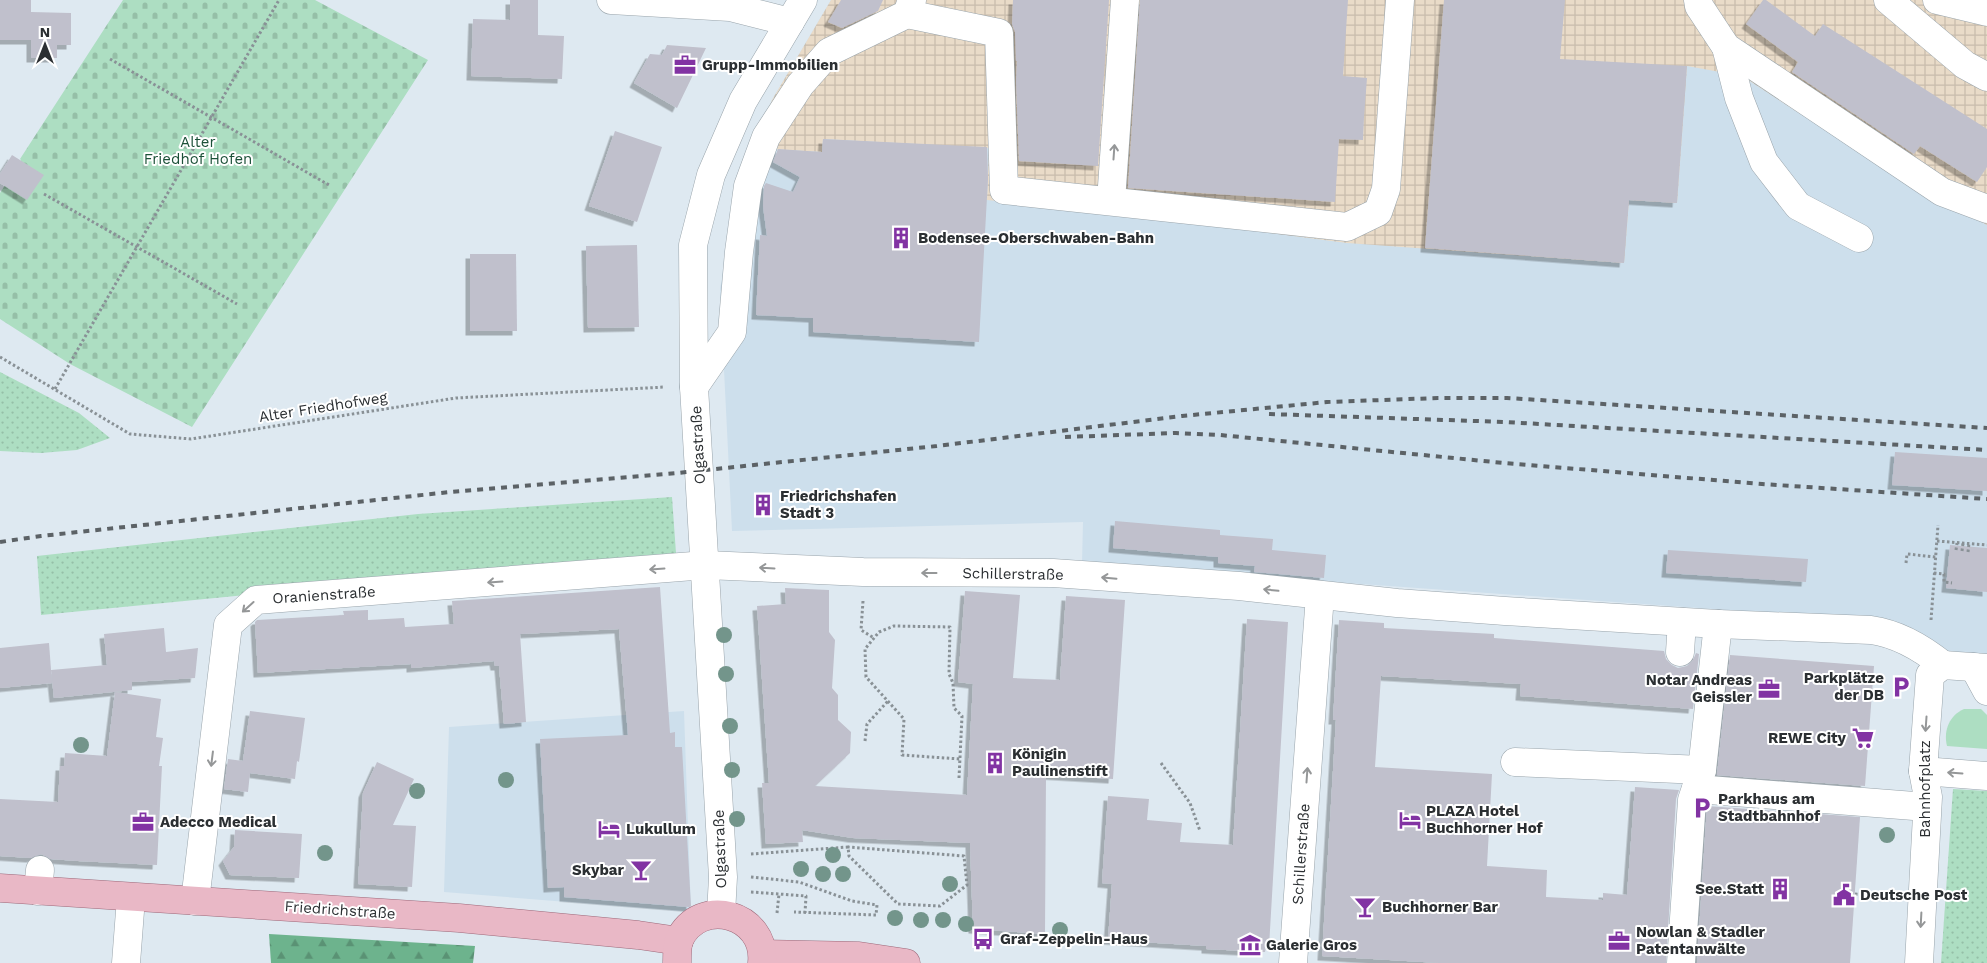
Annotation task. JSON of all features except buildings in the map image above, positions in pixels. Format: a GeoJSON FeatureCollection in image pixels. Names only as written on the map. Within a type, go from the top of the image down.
{"type":"FeatureCollection","features":[{"type":"Feature","properties":{"kind":"main road","name":"Friedrichstraße"},"geometry":{"type":"LineString","coordinates":[[0,888],[39,880],[130,898],[197,891],[638,935],[678,952],[693,923],[706,916],[721,914]]}},
{"type":"Feature","properties":{"kind":"main road"},"geometry":{"type":"LineString","coordinates":[[721,914],[736,918],[750,926],[759,939],[763,958],[859,956],[895,963]]}},
{"type":"Feature","properties":{"kind":"street"},"geometry":{"type":"LineString","coordinates":[[611,0],[796,11]]}},
{"type":"Feature","properties":{"kind":"street"},"geometry":{"type":"LineString","coordinates":[[1111,201],[1125,0]]}},
{"type":"Feature","properties":{"kind":"street"},"geometry":{"type":"LineString","coordinates":[[682,387],[732,332],[739,252],[748,186],[766,137],[800,85],[828,52],[909,7],[999,33],[1004,190],[1347,227],[1378,212],[1386,190],[1400,0]]}},
{"type":"Feature","properties":{"kind":"street"},"geometry":{"type":"LineString","coordinates":[[1698,0],[1699,6],[1726,47],[1739,98],[1764,162],[1798,206],[1859,238]]}},
{"type":"Feature","properties":{"kind":"street"},"geometry":{"type":"LineString","coordinates":[[1888,0],[1965,65],[1987,77]]}},
{"type":"Feature","properties":{"kind":"street"},"geometry":{"type":"LineString","coordinates":[[1937,0],[1987,12]]}},
{"type":"Feature","properties":{"kind":"street","name":"Olgastraße"},"geometry":{"type":"LineString","coordinates":[[721,914],[723,877],[706,565],[682,387],[693,245],[711,175],[743,101],[796,11]]}},
{"type":"Feature","properties":{"kind":"street"},"geometry":{"type":"LineString","coordinates":[[1726,47],[1942,192],[1987,209]]}},
{"type":"Feature","properties":{"kind":"street","name":"Schillerstraße"},"geometry":{"type":"LineString","coordinates":[[706,565],[863,572],[1053,574],[1240,586],[1397,603],[1505,611],[1718,624],[1871,630],[1885,632],[1918,646],[1934,664]]}},
{"type":"Feature","properties":{"kind":"street","name":"Oranienstraße"},"geometry":{"type":"LineString","coordinates":[[197,891],[228,625],[256,600],[706,565]]}},
{"type":"Feature","properties":{"kind":"street","name":"Schillerstraße"},"geometry":{"type":"LineString","coordinates":[[1293,963],[1320,595]]}},
{"type":"Feature","properties":{"kind":"street"},"geometry":{"type":"LineString","coordinates":[[1680,652],[1682,622]]}},
{"type":"Feature","properties":{"kind":"street"},"geometry":{"type":"LineString","coordinates":[[1681,963],[1692,800],[1699,780],[1718,624]]}},
{"type":"Feature","properties":{"kind":"street"},"geometry":{"type":"LineString","coordinates":[[1934,664],[1981,667],[1987,691]]}},
{"type":"Feature","properties":{"kind":"street","name":"Bahnhofplatz"},"geometry":{"type":"LineString","coordinates":[[1919,963],[1928,797],[1923,771],[1934,664]]}},
{"type":"Feature","properties":{"kind":"street"},"geometry":{"type":"LineString","coordinates":[[1516,762],[1699,780],[1927,816]]}},
{"type":"Feature","properties":{"kind":"street"},"geometry":{"type":"LineString","coordinates":[[1923,771],[1987,776]]}},
{"type":"Feature","properties":{"kind":"street"},"geometry":{"type":"LineString","coordinates":[[1726,808],[1927,816]]}},
{"type":"Feature","properties":{"kind":"street"},"geometry":{"type":"LineString","coordinates":[[126,963],[130,898]]}},
{"type":"Feature","properties":{"kind":"path"},"geometry":{"type":"LineString","coordinates":[[55,389],[279,0]]}},
{"type":"Feature","properties":{"kind":"path"},"geometry":{"type":"LineString","coordinates":[[110,59],[329,185]]}},
{"type":"Feature","properties":{"kind":"path"},"geometry":{"type":"LineString","coordinates":[[44,194],[237,304]]}},
{"type":"Feature","properties":{"kind":"path","name":"Alter Friedhofweg"},"geometry":{"type":"LineString","coordinates":[[0,357],[130,434],[191,439],[456,398],[682,387]]}},
{"type":"Feature","properties":{"kind":"path"},"geometry":{"type":"LineString","coordinates":[[1934,664],[1934,573],[1938,525]]}},
{"type":"Feature","properties":{"kind":"path"},"geometry":{"type":"LineString","coordinates":[[1937,541],[1987,545]]}},
{"type":"Feature","properties":{"kind":"path"},"geometry":{"type":"LineString","coordinates":[[1956,550],[1957,543]]}},
{"type":"Feature","properties":{"kind":"path"},"geometry":{"type":"LineString","coordinates":[[1962,551],[1963,543]]}},
{"type":"Feature","properties":{"kind":"path"},"geometry":{"type":"LineString","coordinates":[[1968,552],[1969,543]]}},
{"type":"Feature","properties":{"kind":"path"},"geometry":{"type":"LineString","coordinates":[[1906,563],[1907,554],[1936,557]]}},
{"type":"Feature","properties":{"kind":"path"},"geometry":{"type":"LineString","coordinates":[[1934,573],[1944,574],[1944,582],[1952,583]]}},
{"type":"Feature","properties":{"kind":"path"},"geometry":{"type":"LineString","coordinates":[[863,598],[861,630],[874,638]]}},
{"type":"Feature","properties":{"kind":"path"},"geometry":{"type":"LineString","coordinates":[[959,778],[960,759],[962,716],[954,708],[954,683],[949,674],[950,627],[894,626],[879,632],[865,648],[866,677],[904,718],[902,755],[960,759]]}},
{"type":"Feature","properties":{"kind":"path"},"geometry":{"type":"LineString","coordinates":[[865,742],[867,724],[888,701]]}},
{"type":"Feature","properties":{"kind":"path"},"geometry":{"type":"LineString","coordinates":[[1161,763],[1190,803],[1200,831]]}},
{"type":"Feature","properties":{"kind":"path"},"geometry":{"type":"LineString","coordinates":[[748,854],[848,847],[964,856],[967,885],[940,906],[898,904],[849,856],[848,847]]}},
{"type":"Feature","properties":{"kind":"path"},"geometry":{"type":"LineString","coordinates":[[751,877],[799,882],[852,901],[877,905],[876,915],[794,912]]}},
{"type":"Feature","properties":{"kind":"path"},"geometry":{"type":"LineString","coordinates":[[758,893],[806,896],[805,913]]}},
{"type":"Feature","properties":{"kind":"path"},"geometry":{"type":"LineString","coordinates":[[777,914],[779,894]]}},
{"type":"Feature","properties":{"kind":"path"},"geometry":{"type":"LineString","coordinates":[[1855,894],[1870,895]]}},
{"type":"Feature","properties":{"kind":"shaded area"},"geometry":{"type":"Polygon","coordinates":[[[831,0],[1987,0],[1987,657],[1951,655],[1881,621],[1082,564],[1083,522],[732,531],[720,289],[740,179],[772,100],[831,0]]]}},
{"type":"Feature","properties":{"kind":"shaded area"},"geometry":{"type":"Polygon","coordinates":[[[831,0],[1987,0],[1987,225],[1908,184],[1742,76],[1687,66],[1677,203],[1629,200],[1624,263],[1347,243],[1117,213],[987,200],[989,148],[823,139],[822,152],[753,148],[772,100],[831,0]]]}},
{"type":"Feature","properties":{"kind":"shaded area"},"geometry":{"type":"Polygon","coordinates":[[[684,711],[691,912],[444,892],[449,727],[684,711]]]}},
{"type":"Feature","properties":{"kind":"green space","name":"Alter Friedhof Hofen"},"geometry":{"type":"Polygon","coordinates":[[[123,0],[315,0],[428,60],[192,427],[70,364],[0,319],[0,193],[123,0]]]}},
{"type":"Feature","properties":{"kind":"green space"},"geometry":{"type":"Polygon","coordinates":[[[0,372],[79,413],[110,438],[77,450],[41,453],[0,451],[0,372]]]}},
{"type":"Feature","properties":{"kind":"green space"},"geometry":{"type":"Polygon","coordinates":[[[672,497],[676,553],[41,615],[37,556],[418,514],[672,497]]]}},
{"type":"Feature","properties":{"kind":"green space"},"geometry":{"type":"Polygon","coordinates":[[[1964,709],[1981,709],[1987,715],[1987,749],[1947,746],[1946,734],[1951,719],[1964,709]]]}},
{"type":"Feature","properties":{"kind":"green space"},"geometry":{"type":"Polygon","coordinates":[[[1953,789],[1987,791],[1987,963],[1941,963],[1953,789]]]}},
{"type":"Feature","properties":{"kind":"green space"},"geometry":{"type":"Polygon","coordinates":[[[269,934],[475,946],[473,963],[271,963],[269,934]]]}},
{"type":"Feature","properties":{"kind":"railway"},"geometry":{"type":"LineString","coordinates":[[0,542],[450,492],[677,473],[937,446],[1182,416],[1327,402],[1438,398],[1507,398],[1987,428]]}},
{"type":"Feature","properties":{"kind":"railway"},"geometry":{"type":"LineString","coordinates":[[1269,414],[1505,422],[1987,450]]}},
{"type":"Feature","properties":{"kind":"railway"},"geometry":{"type":"LineString","coordinates":[[1065,437],[1176,433],[1220,435],[1504,463],[1762,484],[1987,499]]}},
{"type":"Feature","properties":{"kind":"place","name":"Grupp-Immobilien"},"geometry":{"type":"Point","coordinates":[685,65]}},
{"type":"Feature","properties":{"kind":"place","name":"Bodensee-Oberschwaben-Bahn"},"geometry":{"type":"Point","coordinates":[901,238]}},
{"type":"Feature","properties":{"kind":"place","name":"Friedrichshafen Stadt 3"},"geometry":{"type":"Point","coordinates":[763,505]}},
{"type":"Feature","properties":{"kind":"place","name":"Parkplätze der DB"},"geometry":{"type":"Point","coordinates":[1901,687]}},
{"type":"Feature","properties":{"kind":"place","name":"Notar Andreas Geissler"},"geometry":{"type":"Point","coordinates":[1769,689]}},
{"type":"Feature","properties":{"kind":"place","name":"REWE City"},"geometry":{"type":"Point","coordinates":[1863,738]}},
{"type":"Feature","properties":{"kind":"place","name":"Königin Paulinenstift"},"geometry":{"type":"Point","coordinates":[995,763]}},
{"type":"Feature","properties":{"kind":"place","name":"Parkhaus am Stadtbahnhof"},"geometry":{"type":"Point","coordinates":[1702,808]}},
{"type":"Feature","properties":{"kind":"place","name":"PLAZA Hotel Buchhorner Hof"},"geometry":{"type":"Point","coordinates":[1410,820]}},
{"type":"Feature","properties":{"kind":"place","name":"Adecco Medical"},"geometry":{"type":"Point","coordinates":[143,822]}},
{"type":"Feature","properties":{"kind":"place","name":"Lukullum"},"geometry":{"type":"Point","coordinates":[609,829]}},
{"type":"Feature","properties":{"kind":"place","name":"Skybar"},"geometry":{"type":"Point","coordinates":[641,870]}},
{"type":"Feature","properties":{"kind":"place","name":"See.Statt"},"geometry":{"type":"Point","coordinates":[1780,889]}},
{"type":"Feature","properties":{"kind":"place","name":"Deutsche Post"},"geometry":{"type":"Point","coordinates":[1844,895]}},
{"type":"Feature","properties":{"kind":"place","name":"Buchhorner Bar"},"geometry":{"type":"Point","coordinates":[1365,907]}},
{"type":"Feature","properties":{"kind":"place","name":"Graf-Zeppelin-Haus"},"geometry":{"type":"Point","coordinates":[983,939]}},
{"type":"Feature","properties":{"kind":"place","name":"Nowlan & Stadler Patentanwälte"},"geometry":{"type":"Point","coordinates":[1619,941]}},
{"type":"Feature","properties":{"kind":"place","name":"Galerie Gros"},"geometry":{"type":"Point","coordinates":[1250,945]}}]}
